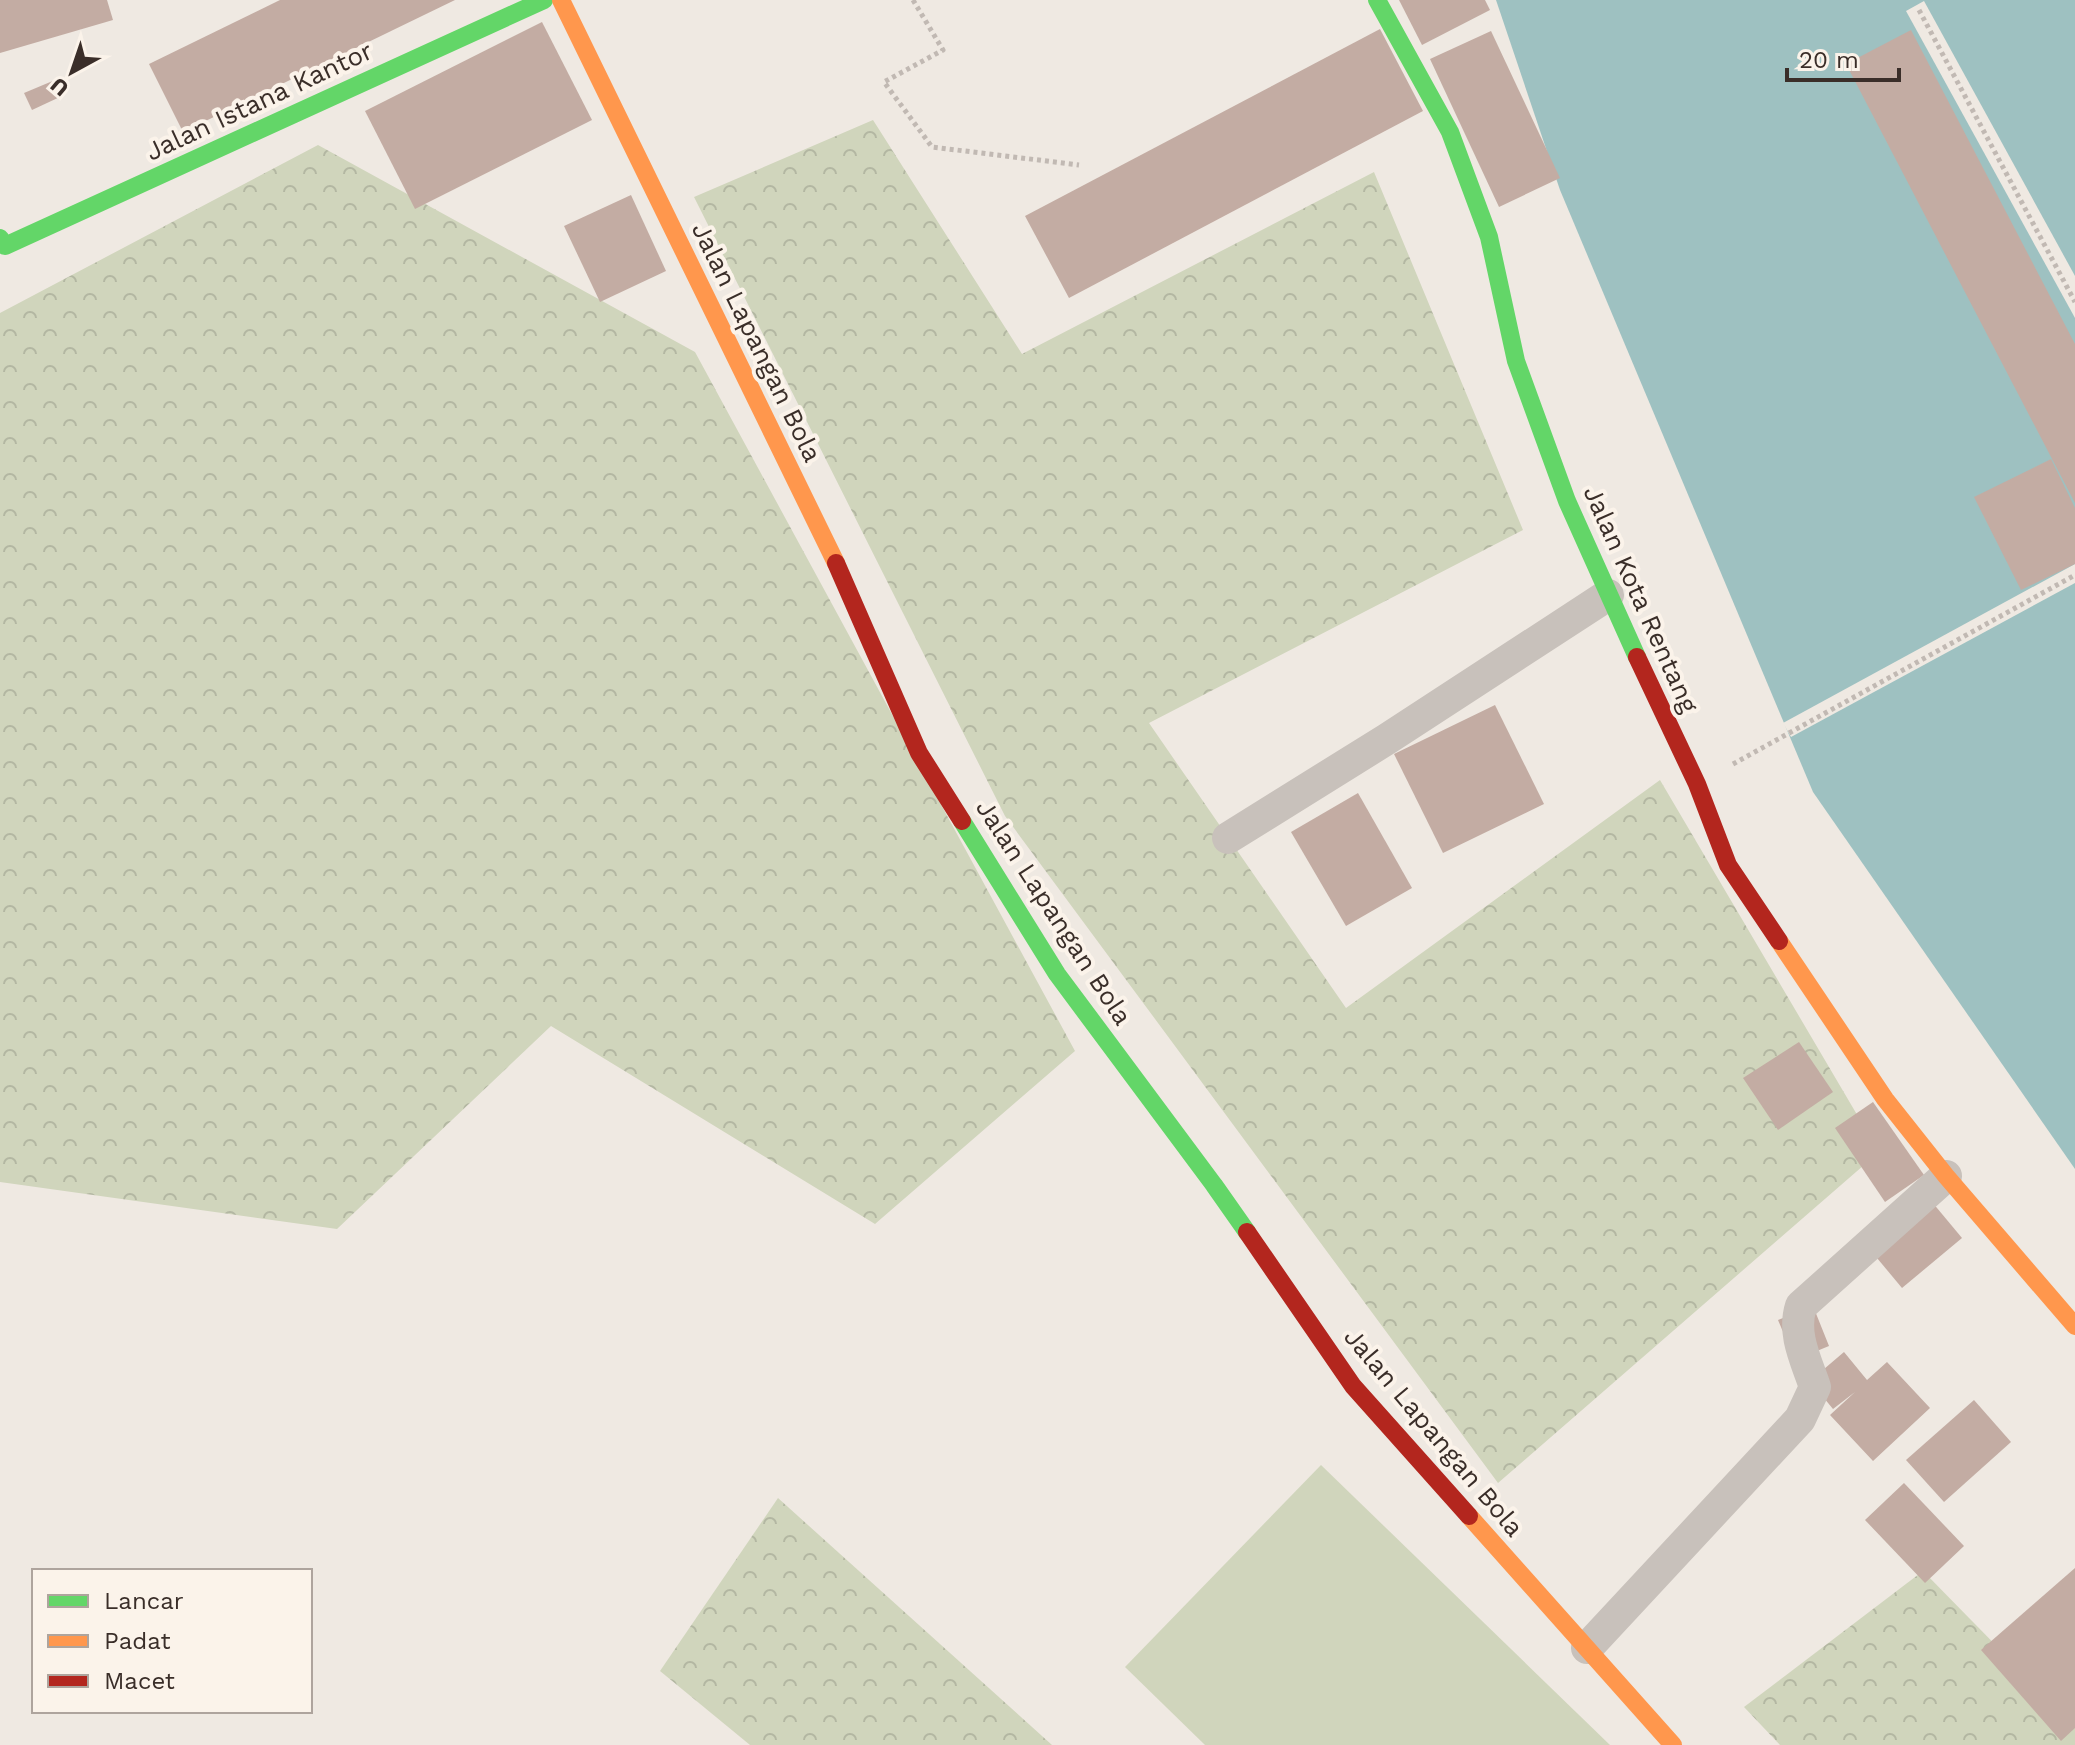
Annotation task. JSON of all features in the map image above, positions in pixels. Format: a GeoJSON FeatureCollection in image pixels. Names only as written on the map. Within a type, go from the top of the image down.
{"type":"FeatureCollection","features":[{"type":"Feature","properties":{"kind":"street","name":"Jalan Istana Kantor"},"geometry":{"type":"LineString","coordinates":[[2,244],[544,0]]}},
{"type":"Feature","properties":{"kind":"street","name":"Jalan Lapangan Bola"},"geometry":{"type":"LineString","coordinates":[[561,0],[834,559],[919,753],[1057,974],[1214,1185],[1353,1386],[1673,1745]]}},
{"type":"Feature","properties":{"kind":"street","name":"Jalan Kota Rentang"},"geometry":{"type":"LineString","coordinates":[[1377,0],[1450,132],[1489,237],[1516,361],[1567,501],[1697,784],[1728,865],[1885,1099],[1946,1176],[2075,1326]]}},
{"type":"Feature","properties":{"kind":"street"},"geometry":{"type":"LineString","coordinates":[[1228,838],[1608,595]]}},
{"type":"Feature","properties":{"kind":"street"},"geometry":{"type":"LineString","coordinates":[[1587,1648],[1800,1419],[1815,1387],[1796,1322],[1801,1306],[1946,1176]]}},
{"type":"Feature","properties":{"kind":"path"},"geometry":{"type":"LineString","coordinates":[[913,0],[943,50],[884,82],[932,147],[1079,165]]}},
{"type":"Feature","properties":{"kind":"path"},"geometry":{"type":"LineString","coordinates":[[1919,10],[2075,302]]}},
{"type":"Feature","properties":{"kind":"path"},"geometry":{"type":"LineString","coordinates":[[1697,784],[2075,575]]}},
{"type":"Feature","properties":{"kind":"green space"},"geometry":{"type":"Polygon","coordinates":[[[873,120],[1022,354],[1374,172],[1523,530],[1149,723],[1346,1008],[1660,780],[1879,1152],[1498,1483],[1005,816],[694,197],[873,120]]]}},
{"type":"Feature","properties":{"kind":"green space"},"geometry":{"type":"Polygon","coordinates":[[[318,145],[695,352],[1075,1051],[875,1224],[551,1026],[337,1229],[0,1182],[0,313],[318,145]]]}},
{"type":"Feature","properties":{"kind":"green space"},"geometry":{"type":"Polygon","coordinates":[[[1321,1465],[1610,1745],[1205,1745],[1125,1667],[1321,1465]]]}},
{"type":"Feature","properties":{"kind":"green space"},"geometry":{"type":"Polygon","coordinates":[[[778,1498],[1052,1745],[750,1745],[660,1671],[778,1498]]]}},
{"type":"Feature","properties":{"kind":"green space"},"geometry":{"type":"Polygon","coordinates":[[[1923,1571],[2075,1726],[2075,1745],[1780,1745],[1744,1707],[1923,1571]]]}},
{"type":"Feature","properties":{"kind":"water"},"geometry":{"type":"Polygon","coordinates":[[[1496,0],[2075,0],[2075,1169],[1813,792],[1560,190],[1496,0]]]}},
{"type":"Feature","properties":{"kind":"pier"},"geometry":{"type":"Polygon","coordinates":[[[1924,1],[2075,276],[2075,318],[1906,11],[1924,1]]]}},
{"type":"Feature","properties":{"kind":"pier"},"geometry":{"type":"Polygon","coordinates":[[[2075,564],[2075,583],[1791,737],[1783,723],[2075,564]]]}},
{"type":"Feature","properties":{"kind":"building"},"geometry":{"type":"Polygon","coordinates":[[[0,0],[107,0],[113,20],[0,53],[0,0]]]}},
{"type":"Feature","properties":{"kind":"building"},"geometry":{"type":"Polygon","coordinates":[[[280,0],[455,0],[183,132],[149,64],[280,0]]]}},
{"type":"Feature","properties":{"kind":"building"},"geometry":{"type":"Polygon","coordinates":[[[1399,0],[1485,0],[1490,10],[1422,45],[1399,0]]]}},
{"type":"Feature","properties":{"kind":"building"},"geometry":{"type":"Polygon","coordinates":[[[542,22],[592,120],[415,209],[365,111],[542,22]]]}},
{"type":"Feature","properties":{"kind":"building"},"geometry":{"type":"Polygon","coordinates":[[[1380,29],[1423,111],[1069,298],[1025,216],[1380,29]]]}},
{"type":"Feature","properties":{"kind":"building"},"geometry":{"type":"Polygon","coordinates":[[[1911,30],[2075,344],[2075,503],[1846,64],[1911,30]]]}},
{"type":"Feature","properties":{"kind":"building"},"geometry":{"type":"Polygon","coordinates":[[[1491,31],[1560,178],[1499,207],[1430,59],[1491,31]]]}},
{"type":"Feature","properties":{"kind":"building"},"geometry":{"type":"Polygon","coordinates":[[[55,80],[62,96],[32,110],[24,93],[55,80]]]}},
{"type":"Feature","properties":{"kind":"building"},"geometry":{"type":"Polygon","coordinates":[[[631,195],[666,271],[600,302],[564,226],[631,195]]]}},
{"type":"Feature","properties":{"kind":"building"},"geometry":{"type":"Polygon","coordinates":[[[2051,459],[2075,508],[2075,564],[2021,590],[1974,497],[2051,459]]]}},
{"type":"Feature","properties":{"kind":"building"},"geometry":{"type":"Polygon","coordinates":[[[1495,705],[1544,804],[1443,853],[1394,754],[1495,705]]]}},
{"type":"Feature","properties":{"kind":"building"},"geometry":{"type":"Polygon","coordinates":[[[1358,793],[1412,888],[1346,926],[1291,832],[1358,793]]]}},
{"type":"Feature","properties":{"kind":"building"},"geometry":{"type":"Polygon","coordinates":[[[1799,1042],[1833,1092],[1778,1130],[1743,1078],[1799,1042]]]}},
{"type":"Feature","properties":{"kind":"building"},"geometry":{"type":"Polygon","coordinates":[[[1873,1102],[1924,1175],[1885,1202],[1835,1128],[1873,1102]]]}},
{"type":"Feature","properties":{"kind":"building"},"geometry":{"type":"Polygon","coordinates":[[[1927,1196],[1962,1238],[1902,1288],[1867,1246],[1927,1196]]]}},
{"type":"Feature","properties":{"kind":"building"},"geometry":{"type":"Polygon","coordinates":[[[1813,1306],[1829,1346],[1795,1360],[1778,1320],[1813,1306]]]}},
{"type":"Feature","properties":{"kind":"building"},"geometry":{"type":"Polygon","coordinates":[[[1844,1352],[1867,1380],[1887,1362],[1930,1408],[1873,1461],[1830,1415],[1855,1392],[1833,1409],[1810,1381],[1844,1352]]]}},
{"type":"Feature","properties":{"kind":"building"},"geometry":{"type":"Polygon","coordinates":[[[1974,1400],[2011,1442],[1944,1502],[1906,1460],[1974,1400]]]}},
{"type":"Feature","properties":{"kind":"building"},"geometry":{"type":"Polygon","coordinates":[[[1904,1483],[1964,1546],[1925,1583],[1865,1520],[1904,1483]]]}},
{"type":"Feature","properties":{"kind":"building"},"geometry":{"type":"Polygon","coordinates":[[[2075,1568],[2075,1728],[2061,1741],[1981,1650],[2075,1568]]]}},
{"type":"Feature","properties":{"kind":"traffic: fast"},"geometry":{"type":"LineString","coordinates":[[0,238],[5,246],[544,0]]}},
{"type":"Feature","properties":{"kind":"traffic: fast"},"geometry":{"type":"LineString","coordinates":[[1377,0],[1450,132],[1489,237],[1516,361],[1567,501],[1637,657]]}},
{"type":"Feature","properties":{"kind":"traffic: fast"},"geometry":{"type":"LineString","coordinates":[[962,821],[1057,974],[1247,1232]]}},
{"type":"Feature","properties":{"kind":"traffic: slow"},"geometry":{"type":"LineString","coordinates":[[561,0],[836,563]]}},
{"type":"Feature","properties":{"kind":"traffic: slow"},"geometry":{"type":"LineString","coordinates":[[1779,941],[1885,1099],[1946,1176],[2075,1326]]}},
{"type":"Feature","properties":{"kind":"traffic: slow"},"geometry":{"type":"LineString","coordinates":[[1469,1516],[1673,1745]]}},
{"type":"Feature","properties":{"kind":"traffic: jam"},"geometry":{"type":"LineString","coordinates":[[836,563],[919,753],[962,821]]}},
{"type":"Feature","properties":{"kind":"traffic: jam"},"geometry":{"type":"LineString","coordinates":[[1637,657],[1697,784],[1728,865],[1779,941]]}},
{"type":"Feature","properties":{"kind":"traffic: jam"},"geometry":{"type":"LineString","coordinates":[[1247,1232],[1353,1386],[1469,1516]]}}]}
